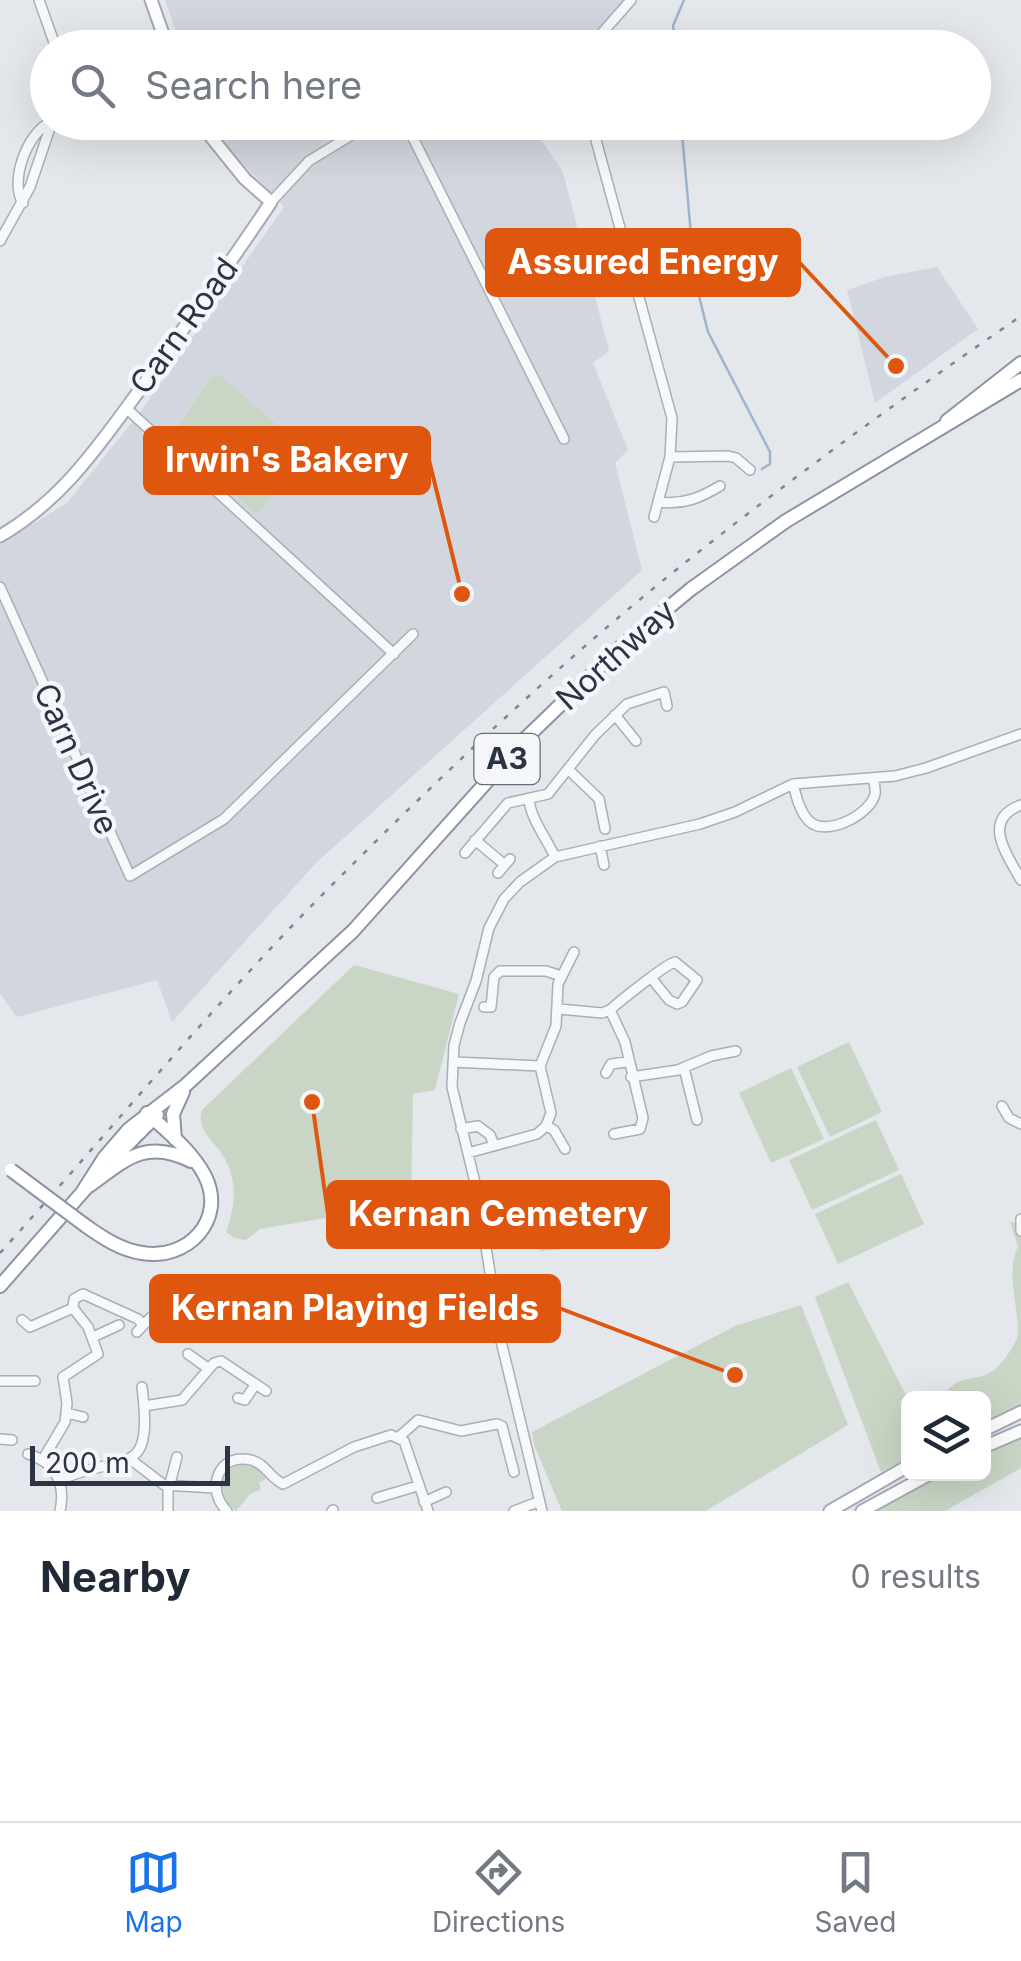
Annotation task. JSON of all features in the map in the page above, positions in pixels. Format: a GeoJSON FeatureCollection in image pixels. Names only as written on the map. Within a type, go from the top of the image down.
{"type":"FeatureCollection","features":[{"type":"Feature","properties":{"kind":"highway","name":"Northway"},"geometry":{"type":"LineString","coordinates":[[938,430],[958,410],[1021,367]]}},
{"type":"Feature","properties":{"kind":"highway","name":"Northway"},"geometry":{"type":"LineString","coordinates":[[83,1191],[95,1172],[166,1100],[352,931],[525,739],[615,652],[732,558],[1021,380]]}},
{"type":"Feature","properties":{"kind":"highway"},"geometry":{"type":"LineString","coordinates":[[176,1140],[172,1114],[186,1085]]}},
{"type":"Feature","properties":{"kind":"highway","name":"Northway"},"geometry":{"type":"LineString","coordinates":[[0,1286],[150,1116]]}},
{"type":"Feature","properties":{"kind":"highway"},"geometry":{"type":"LineString","coordinates":[[6,1166],[103,1238],[142,1254],[162,1254],[188,1246],[198,1237],[211,1212],[208,1185],[198,1164],[150,1116]]}},
{"type":"Feature","properties":{"kind":"highway","name":"A3"},"geometry":{"type":"LineString","coordinates":[[83,1191],[139,1152],[165,1150],[198,1164]]}},
{"type":"Feature","properties":{"kind":"main road"},"geometry":{"type":"LineString","coordinates":[[151,0],[162,30]]}},
{"type":"Feature","properties":{"kind":"main road"},"geometry":{"type":"LineString","coordinates":[[213,140],[234,167],[271,202]]}},
{"type":"Feature","properties":{"kind":"main road","name":"Carn Road"},"geometry":{"type":"LineString","coordinates":[[0,536],[40,510],[76,476],[219,281],[271,202]]}},
{"type":"Feature","properties":{"kind":"main road"},"geometry":{"type":"LineString","coordinates":[[991,1427],[1021,1412]]}},
{"type":"Feature","properties":{"kind":"main road"},"geometry":{"type":"LineString","coordinates":[[991,1444],[1021,1432]]}},
{"type":"Feature","properties":{"kind":"main road"},"geometry":{"type":"LineString","coordinates":[[830,1511],[901,1470]]}},
{"type":"Feature","properties":{"kind":"main road"},"geometry":{"type":"LineString","coordinates":[[867,1508],[916,1481]]}},
{"type":"Feature","properties":{"kind":"street"},"geometry":{"type":"LineString","coordinates":[[40,0],[50,30]]}},
{"type":"Feature","properties":{"kind":"street"},"geometry":{"type":"LineString","coordinates":[[605,30],[631,0]]}},
{"type":"Feature","properties":{"kind":"street"},"geometry":{"type":"LineString","coordinates":[[0,241],[23,204],[45,140]]}},
{"type":"Feature","properties":{"kind":"street","name":"Carn Road"},"geometry":{"type":"LineString","coordinates":[[271,202],[309,161],[344,140]]}},
{"type":"Feature","properties":{"kind":"street"},"geometry":{"type":"LineString","coordinates":[[414,140],[564,439]]}},
{"type":"Feature","properties":{"kind":"street"},"geometry":{"type":"LineString","coordinates":[[596,140],[669,404],[670,457],[654,518]]}},
{"type":"Feature","properties":{"kind":"street"},"geometry":{"type":"LineString","coordinates":[[126,408],[394,654],[413,634]]}},
{"type":"Feature","properties":{"kind":"street"},"geometry":{"type":"LineString","coordinates":[[670,457],[728,456],[750,470]]}},
{"type":"Feature","properties":{"kind":"street"},"geometry":{"type":"LineString","coordinates":[[659,502],[681,503],[720,486]]}},
{"type":"Feature","properties":{"kind":"street","name":"Carn Drive"},"geometry":{"type":"LineString","coordinates":[[0,587],[130,876],[224,819],[394,654]]}},
{"type":"Feature","properties":{"kind":"street"},"geometry":{"type":"LineString","coordinates":[[465,853],[508,804],[548,794],[595,735],[627,704],[664,692],[667,706]]}},
{"type":"Feature","properties":{"kind":"street"},"geometry":{"type":"LineString","coordinates":[[616,715],[630,736]]}},
{"type":"Feature","properties":{"kind":"street"},"geometry":{"type":"LineString","coordinates":[[514,1511],[540,1507],[494,1310],[477,1191],[452,1087],[454,1045],[476,981],[488,928],[504,900],[520,882],[556,858],[712,820],[793,784],[873,778],[926,768],[1021,734]]}},
{"type":"Feature","properties":{"kind":"street"},"geometry":{"type":"LineString","coordinates":[[569,770],[599,799],[607,822]]}},
{"type":"Feature","properties":{"kind":"street"},"geometry":{"type":"LineString","coordinates":[[793,784],[808,820],[828,829],[840,825],[871,801],[875,794],[873,778]]}},
{"type":"Feature","properties":{"kind":"street"},"geometry":{"type":"LineString","coordinates":[[529,799],[530,813],[540,824],[556,858]]}},
{"type":"Feature","properties":{"kind":"street"},"geometry":{"type":"LineString","coordinates":[[1021,806],[1014,808],[998,831],[998,839],[1021,880]]}},
{"type":"Feature","properties":{"kind":"street"},"geometry":{"type":"LineString","coordinates":[[475,840],[504,866]]}},
{"type":"Feature","properties":{"kind":"street"},"geometry":{"type":"LineString","coordinates":[[600,846],[604,865]]}},
{"type":"Feature","properties":{"kind":"street"},"geometry":{"type":"LineString","coordinates":[[468,1153],[537,1134],[546,1126],[551,1113],[540,1066],[556,1026],[561,976],[574,952]]}},
{"type":"Feature","properties":{"kind":"street"},"geometry":{"type":"LineString","coordinates":[[558,1010],[610,1010],[668,963],[675,962],[697,980],[677,1004],[652,979]]}},
{"type":"Feature","properties":{"kind":"street"},"geometry":{"type":"LineString","coordinates":[[484,1007],[491,1006],[494,977],[500,971],[546,971],[561,976]]}},
{"type":"Feature","properties":{"kind":"street"},"geometry":{"type":"LineString","coordinates":[[610,1010],[625,1042],[642,1127],[614,1134]]}},
{"type":"Feature","properties":{"kind":"street"},"geometry":{"type":"LineString","coordinates":[[631,1076],[684,1068],[710,1056],[736,1051]]}},
{"type":"Feature","properties":{"kind":"street"},"geometry":{"type":"LineString","coordinates":[[453,1062],[540,1066]]}},
{"type":"Feature","properties":{"kind":"street"},"geometry":{"type":"LineString","coordinates":[[606,1075],[611,1064],[627,1062]]}},
{"type":"Feature","properties":{"kind":"street"},"geometry":{"type":"LineString","coordinates":[[684,1068],[698,1114]]}},
{"type":"Feature","properties":{"kind":"street"},"geometry":{"type":"LineString","coordinates":[[1002,1106],[1009,1118],[1021,1124]]}},
{"type":"Feature","properties":{"kind":"street"},"geometry":{"type":"LineString","coordinates":[[460,1129],[478,1126],[490,1135],[494,1145]]}},
{"type":"Feature","properties":{"kind":"street"},"geometry":{"type":"LineString","coordinates":[[546,1126],[554,1130],[558,1145]]}},
{"type":"Feature","properties":{"kind":"street"},"geometry":{"type":"LineString","coordinates":[[1021,1220],[1021,1230]]}},
{"type":"Feature","properties":{"kind":"street"},"geometry":{"type":"LineString","coordinates":[[43,1458],[66,1422],[63,1377],[98,1354],[93,1337],[73,1308],[74,1299],[82,1294],[144,1325]]}},
{"type":"Feature","properties":{"kind":"street"},"geometry":{"type":"LineString","coordinates":[[22,1320],[30,1327],[73,1308]]}},
{"type":"Feature","properties":{"kind":"street"},"geometry":{"type":"LineString","coordinates":[[93,1337],[118,1324]]}},
{"type":"Feature","properties":{"kind":"street"},"geometry":{"type":"LineString","coordinates":[[188,1354],[209,1369]]}},
{"type":"Feature","properties":{"kind":"street"},"geometry":{"type":"LineString","coordinates":[[144,1406],[182,1400],[221,1361],[266,1390]]}},
{"type":"Feature","properties":{"kind":"street"},"geometry":{"type":"LineString","coordinates":[[0,1381],[35,1382]]}},
{"type":"Feature","properties":{"kind":"street"},"geometry":{"type":"LineString","coordinates":[[238,1398],[245,1400],[255,1385]]}},
{"type":"Feature","properties":{"kind":"street"},"geometry":{"type":"LineString","coordinates":[[60,1480],[130,1459],[144,1443],[142,1387]]}},
{"type":"Feature","properties":{"kind":"street"},"geometry":{"type":"LineString","coordinates":[[67,1413],[85,1417]]}},
{"type":"Feature","properties":{"kind":"street"},"geometry":{"type":"LineString","coordinates":[[400,1436],[418,1420],[461,1432],[497,1424],[502,1426],[510,1466]]}},
{"type":"Feature","properties":{"kind":"street"},"geometry":{"type":"LineString","coordinates":[[227,1511],[216,1497],[215,1488],[218,1473],[231,1461],[249,1459],[259,1463],[283,1484],[354,1447],[391,1435],[404,1441],[426,1507],[446,1492]]}},
{"type":"Feature","properties":{"kind":"street"},"geometry":{"type":"LineString","coordinates":[[28,1454],[43,1458],[60,1480],[64,1496],[60,1511]]}},
{"type":"Feature","properties":{"kind":"street"},"geometry":{"type":"LineString","coordinates":[[168,1511],[177,1457]]}},
{"type":"Feature","properties":{"kind":"street"},"geometry":{"type":"LineString","coordinates":[[130,1459],[170,1487],[215,1488]]}},
{"type":"Feature","properties":{"kind":"street"},"geometry":{"type":"LineString","coordinates":[[377,1498],[417,1486]]}},
{"type":"Feature","properties":{"kind":"shaded area"},"geometry":{"type":"Polygon","coordinates":[[[165,0],[624,0],[598,30],[176,30],[165,0]]]}},
{"type":"Feature","properties":{"kind":"shaded area"},"geometry":{"type":"Polygon","coordinates":[[[223,140],[541,140],[563,172],[609,351],[593,363],[628,450],[615,463],[642,570],[316,863],[172,1022],[157,980],[17,1017],[0,994],[0,544],[67,503],[141,411],[284,207],[223,140]]]}},
{"type":"Feature","properties":{"kind":"shaded area"},"geometry":{"type":"Polygon","coordinates":[[[937,267],[978,329],[875,403],[847,290],[885,277],[937,267]]]}},
{"type":"Feature","properties":{"kind":"green space"},"geometry":{"type":"Polygon","coordinates":[[[221,376],[303,448],[315,439],[323,447],[259,513],[172,437],[211,377],[221,376]]]}},
{"type":"Feature","properties":{"kind":"green space"},"geometry":{"type":"Polygon","coordinates":[[[354,965],[459,994],[435,1090],[413,1094],[411,1200],[367,1210],[354,1222],[338,1216],[260,1229],[246,1240],[235,1238],[226,1232],[233,1204],[232,1177],[225,1159],[201,1124],[202,1110],[354,965]]]}},
{"type":"Feature","properties":{"kind":"green space"},"geometry":{"type":"Polygon","coordinates":[[[849,1042],[882,1112],[830,1137],[797,1067],[849,1042]]]}},
{"type":"Feature","properties":{"kind":"green space"},"geometry":{"type":"Polygon","coordinates":[[[791,1068],[824,1139],[771,1163],[739,1093],[791,1068]]]}},
{"type":"Feature","properties":{"kind":"green space"},"geometry":{"type":"Polygon","coordinates":[[[876,1120],[899,1170],[812,1210],[789,1160],[876,1120]]]}},
{"type":"Feature","properties":{"kind":"green space"},"geometry":{"type":"Polygon","coordinates":[[[901,1174],[924,1224],[838,1264],[815,1214],[901,1174]]]}},
{"type":"Feature","properties":{"kind":"green space"},"geometry":{"type":"Polygon","coordinates":[[[583,1184],[595,1246],[540,1251],[530,1193],[583,1184]]]}},
{"type":"Feature","properties":{"kind":"green space"},"geometry":{"type":"Polygon","coordinates":[[[1010,1222],[1018,1223],[1021,1229],[1021,1408],[991,1420],[991,1391],[946,1391],[961,1381],[997,1368],[1017,1338],[1012,1269],[1018,1247],[1010,1222]]]}},
{"type":"Feature","properties":{"kind":"green space"},"geometry":{"type":"Polygon","coordinates":[[[848,1282],[904,1391],[901,1462],[881,1472],[815,1297],[848,1282]]]}},
{"type":"Feature","properties":{"kind":"green space"},"geometry":{"type":"Polygon","coordinates":[[[801,1305],[848,1425],[706,1511],[562,1511],[532,1432],[735,1326],[801,1305]]]}},
{"type":"Feature","properties":{"kind":"green space"},"geometry":{"type":"Polygon","coordinates":[[[1021,1439],[1021,1468],[945,1511],[875,1511],[932,1481],[991,1481],[991,1453],[1021,1439]]]}},
{"type":"Feature","properties":{"kind":"green space"},"geometry":{"type":"Polygon","coordinates":[[[242,1464],[259,1469],[266,1479],[259,1483],[261,1490],[250,1494],[236,1511],[222,1499],[221,1486],[226,1473],[242,1464]]]}},
{"type":"Feature","properties":{"kind":"waterway"},"geometry":{"type":"LineString","coordinates":[[674,30],[684,0]]}},
{"type":"Feature","properties":{"kind":"waterway"},"geometry":{"type":"LineString","coordinates":[[683,140],[695,280],[708,332],[770,452],[770,464],[762,469]]}},
{"type":"Feature","properties":{"kind":"railway"},"geometry":{"type":"LineString","coordinates":[[0,1253],[296,922],[520,704],[613,622],[786,484],[1021,316]]}},
{"type":"Feature","properties":{"kind":"place","name":"Assured Energy"},"geometry":{"type":"Point","coordinates":[896,366]}},
{"type":"Feature","properties":{"kind":"place","name":"Irwin's Bakery"},"geometry":{"type":"Point","coordinates":[462,594]}},
{"type":"Feature","properties":{"kind":"place","name":"Kernan Cemetery"},"geometry":{"type":"Point","coordinates":[312,1102]}},
{"type":"Feature","properties":{"kind":"place","name":"Kernan Playing Fields"},"geometry":{"type":"Point","coordinates":[735,1375]}}]}
